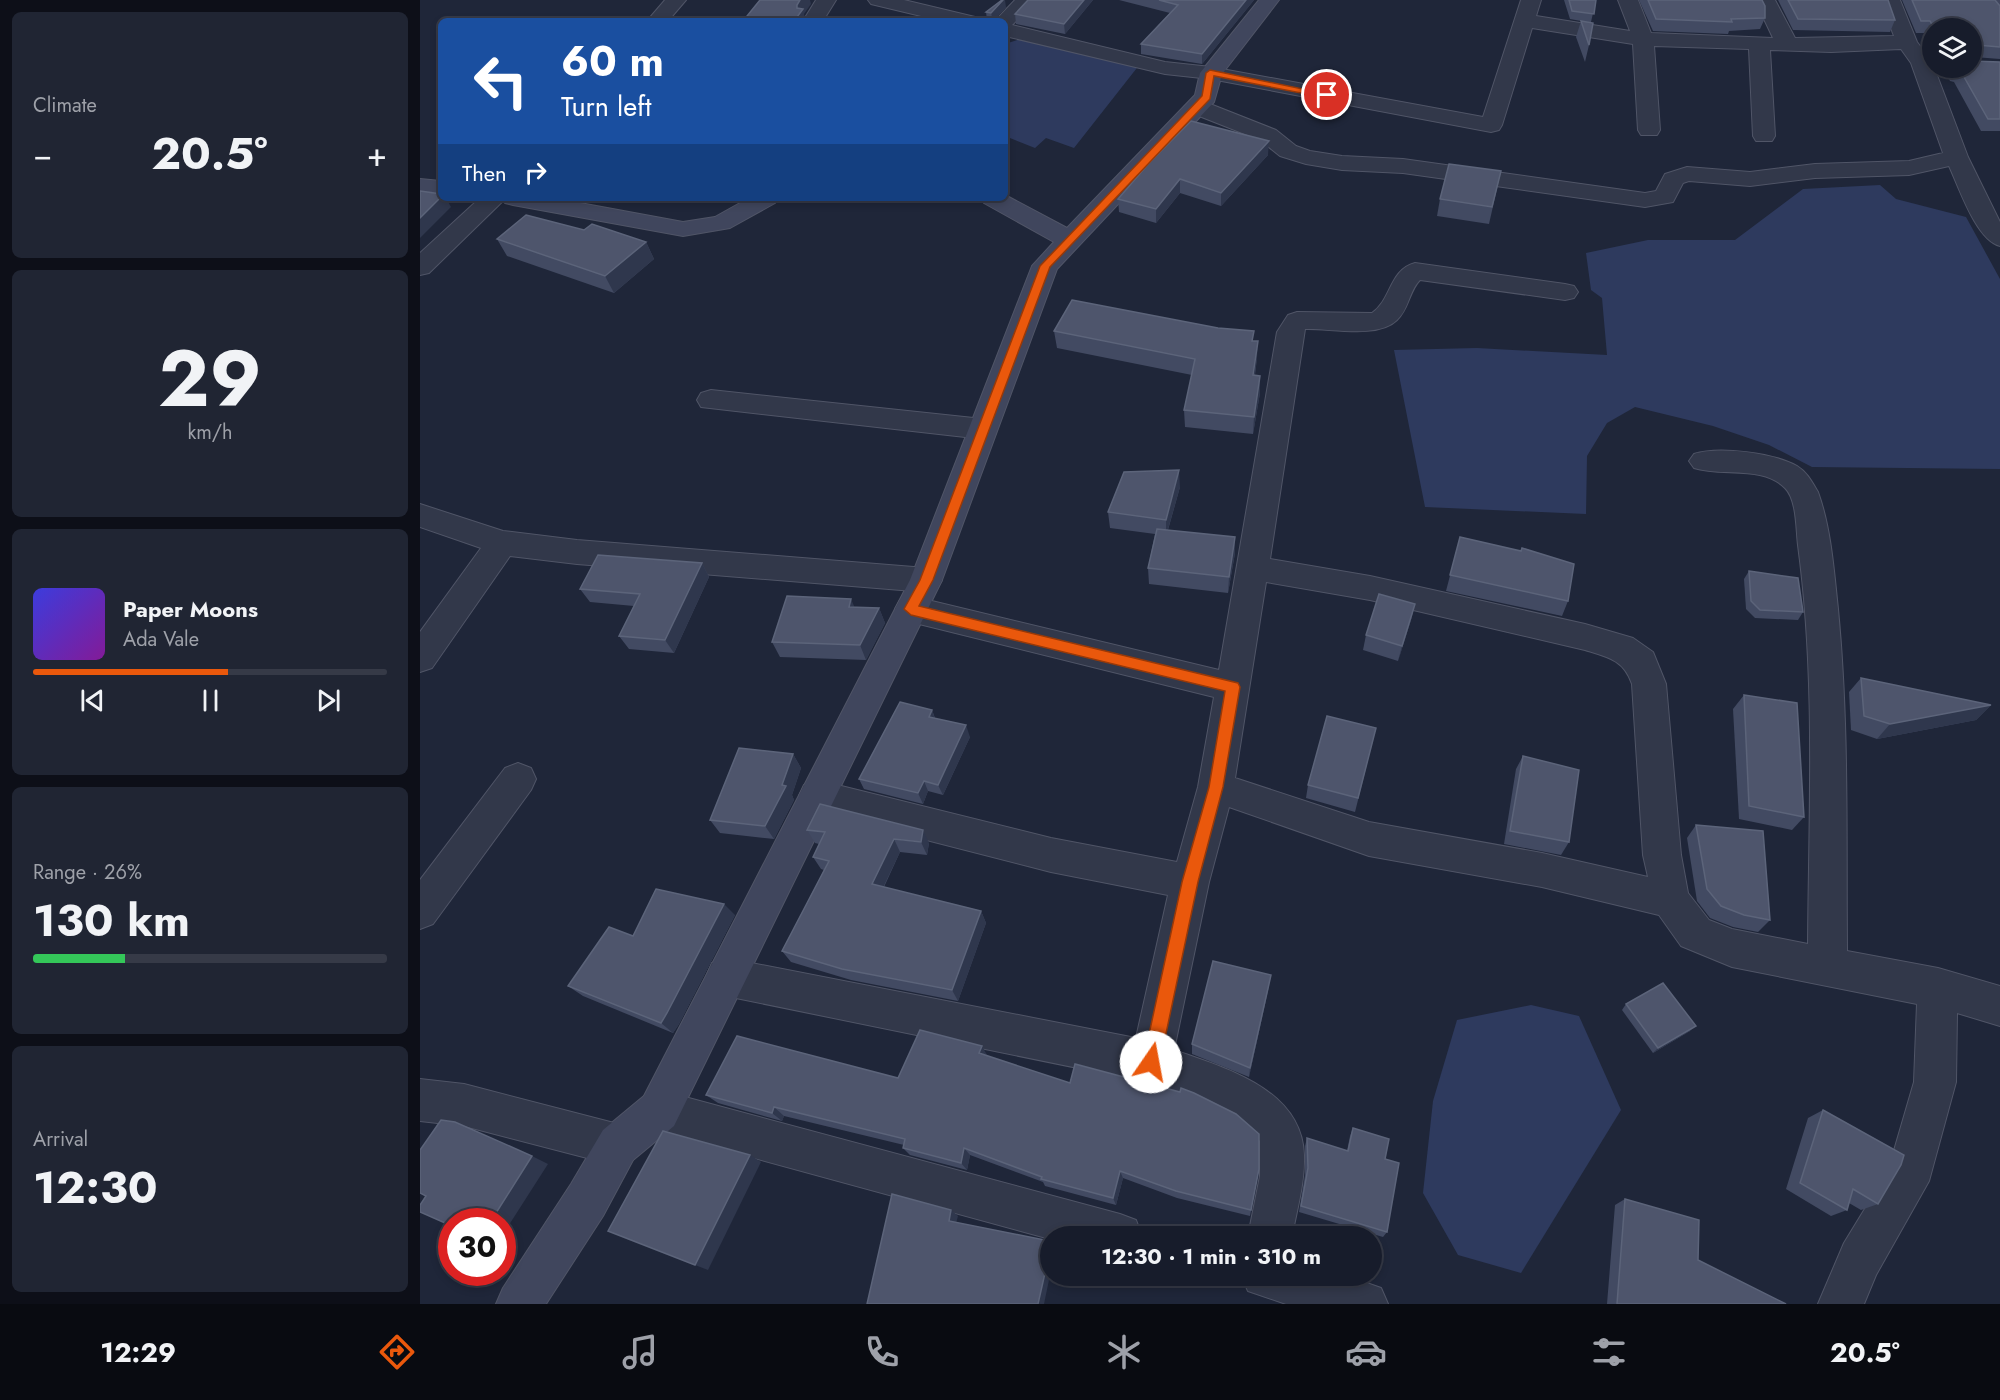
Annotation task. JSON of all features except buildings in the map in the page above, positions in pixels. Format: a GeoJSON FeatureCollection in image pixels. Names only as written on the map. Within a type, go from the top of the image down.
{"type":"FeatureCollection","features":[{"type":"Feature","properties":{"kind":"street"},"geometry":{"type":"LineString","coordinates":[[660,18],[676,0]]}},
{"type":"Feature","properties":{"kind":"street"},"geometry":{"type":"LineString","coordinates":[[815,18],[826,0]]}},
{"type":"Feature","properties":{"kind":"street"},"geometry":{"type":"LineString","coordinates":[[878,0],[953,18]]}},
{"type":"Feature","properties":{"kind":"street"},"geometry":{"type":"LineString","coordinates":[[1008,18],[1027,0]]}},
{"type":"Feature","properties":{"kind":"street"},"geometry":{"type":"LineString","coordinates":[[519,1304],[587,1200],[618,1145],[659,1111],[926,580],[1045,266],[1206,97],[1210,73],[1269,0]]}},
{"type":"Feature","properties":{"kind":"street"},"geometry":{"type":"LineString","coordinates":[[1628,0],[1643,39],[1649,130]]}},
{"type":"Feature","properties":{"kind":"street"},"geometry":{"type":"LineString","coordinates":[[1765,0],[1787,44]]}},
{"type":"Feature","properties":{"kind":"street"},"geometry":{"type":"LineString","coordinates":[[1890,0],[1906,42],[1922,58]]}},
{"type":"Feature","properties":{"kind":"street"},"geometry":{"type":"LineString","coordinates":[[1994,0],[2000,2]]}},
{"type":"Feature","properties":{"kind":"street"},"geometry":{"type":"LineString","coordinates":[[1008,31],[1164,68],[1210,73],[1491,125],[1529,10],[1643,39],[1832,46],[1906,42]]}},
{"type":"Feature","properties":{"kind":"street"},"geometry":{"type":"LineString","coordinates":[[1759,43],[1764,136]]}},
{"type":"Feature","properties":{"kind":"street"},"geometry":{"type":"LineString","coordinates":[[1932,78],[1956,157],[1991,228],[2000,238]]}},
{"type":"Feature","properties":{"kind":"street"},"geometry":{"type":"LineString","coordinates":[[1197,107],[1268,135],[1288,151],[1306,157],[1342,164],[1402,166],[1645,200],[1665,197],[1673,179],[1687,174],[1750,179],[1815,171],[1910,168],[1956,157]]}},
{"type":"Feature","properties":{"kind":"street"},"geometry":{"type":"LineString","coordinates":[[420,186],[438,188]]}},
{"type":"Feature","properties":{"kind":"street"},"geometry":{"type":"LineString","coordinates":[[420,267],[491,201]]}},
{"type":"Feature","properties":{"kind":"street"},"geometry":{"type":"LineString","coordinates":[[529,201],[683,229],[720,223],[761,201]]}},
{"type":"Feature","properties":{"kind":"street"},"geometry":{"type":"LineString","coordinates":[[998,201],[1070,240]]}},
{"type":"Feature","properties":{"kind":"street"},"geometry":{"type":"LineString","coordinates":[[1151,1062],[1190,882],[1216,787],[1290,332],[1296,321],[1308,318],[1377,321],[1388,315],[1398,290],[1408,276],[1415,271],[1565,292]]}},
{"type":"Feature","properties":{"kind":"street"},"geometry":{"type":"LineString","coordinates":[[711,400],[983,429]]}},
{"type":"Feature","properties":{"kind":"street"},"geometry":{"type":"LineString","coordinates":[[1704,460],[1772,468],[1786,472],[1798,483],[1808,508],[1821,586],[1826,664],[1828,968]]}},
{"type":"Feature","properties":{"kind":"street"},"geometry":{"type":"LineString","coordinates":[[420,515],[502,543],[577,552],[926,580]]}},
{"type":"Feature","properties":{"kind":"street"},"geometry":{"type":"LineString","coordinates":[[420,658],[502,543]]}},
{"type":"Feature","properties":{"kind":"street"},"geometry":{"type":"LineString","coordinates":[[1253,568],[1370,588],[1585,637],[1621,648],[1641,662],[1649,684],[1662,855],[1671,900],[1695,933],[1732,948],[1938,988],[2000,1006]]}},
{"type":"Feature","properties":{"kind":"street"},"geometry":{"type":"LineString","coordinates":[[911,609],[1233,687]]}},
{"type":"Feature","properties":{"kind":"street"},"geometry":{"type":"LineString","coordinates":[[420,911],[519,779]]}},
{"type":"Feature","properties":{"kind":"street"},"geometry":{"type":"LineString","coordinates":[[1216,787],[1369,839],[1542,870],[1671,900]]}},
{"type":"Feature","properties":{"kind":"street"},"geometry":{"type":"LineString","coordinates":[[818,796],[1051,855],[1190,882]]}},
{"type":"Feature","properties":{"kind":"street"},"geometry":{"type":"LineString","coordinates":[[726,977],[1151,1062],[1255,1105],[1272,1122],[1281,1139],[1281,1173],[1272,1226]]}},
{"type":"Feature","properties":{"kind":"street"},"geometry":{"type":"LineString","coordinates":[[1841,1304],[1860,1259],[1907,1181],[1935,1082],[1938,988]]}},
{"type":"Feature","properties":{"kind":"street"},"geometry":{"type":"LineString","coordinates":[[420,1100],[464,1104],[618,1145]]}},
{"type":"Feature","properties":{"kind":"street"},"geometry":{"type":"LineString","coordinates":[[659,1111],[1083,1226]]}},
{"type":"Feature","properties":{"kind":"street"},"geometry":{"type":"LineString","coordinates":[[1302,1286],[1365,1304]]}},
{"type":"Feature","properties":{"kind":"water"},"geometry":{"type":"Polygon","coordinates":[[[1023,38],[1140,64],[1074,148],[1046,138],[1035,148],[1008,137],[1008,43],[1023,38]]]}},
{"type":"Feature","properties":{"kind":"water"},"geometry":{"type":"Polygon","coordinates":[[[1880,185],[1896,199],[1966,217],[2000,279],[2000,469],[1812,467],[1769,445],[1713,426],[1635,407],[1607,423],[1587,456],[1586,514],[1425,507],[1394,350],[1477,348],[1607,355],[1602,298],[1591,290],[1586,253],[1648,240],[1735,240],[1803,189],[1880,185]]]}},
{"type":"Feature","properties":{"kind":"water"},"geometry":{"type":"Polygon","coordinates":[[[1531,1005],[1579,1016],[1621,1110],[1521,1273],[1458,1255],[1423,1193],[1433,1101],[1457,1020],[1531,1005]]]}},
{"type":"Feature","properties":{"kind":"route"},"geometry":{"type":"LineString","coordinates":[[1151,1062],[1190,882],[1216,787],[1233,687],[911,609],[926,580],[1045,266],[1206,97],[1210,73],[1327,95]]}}]}
